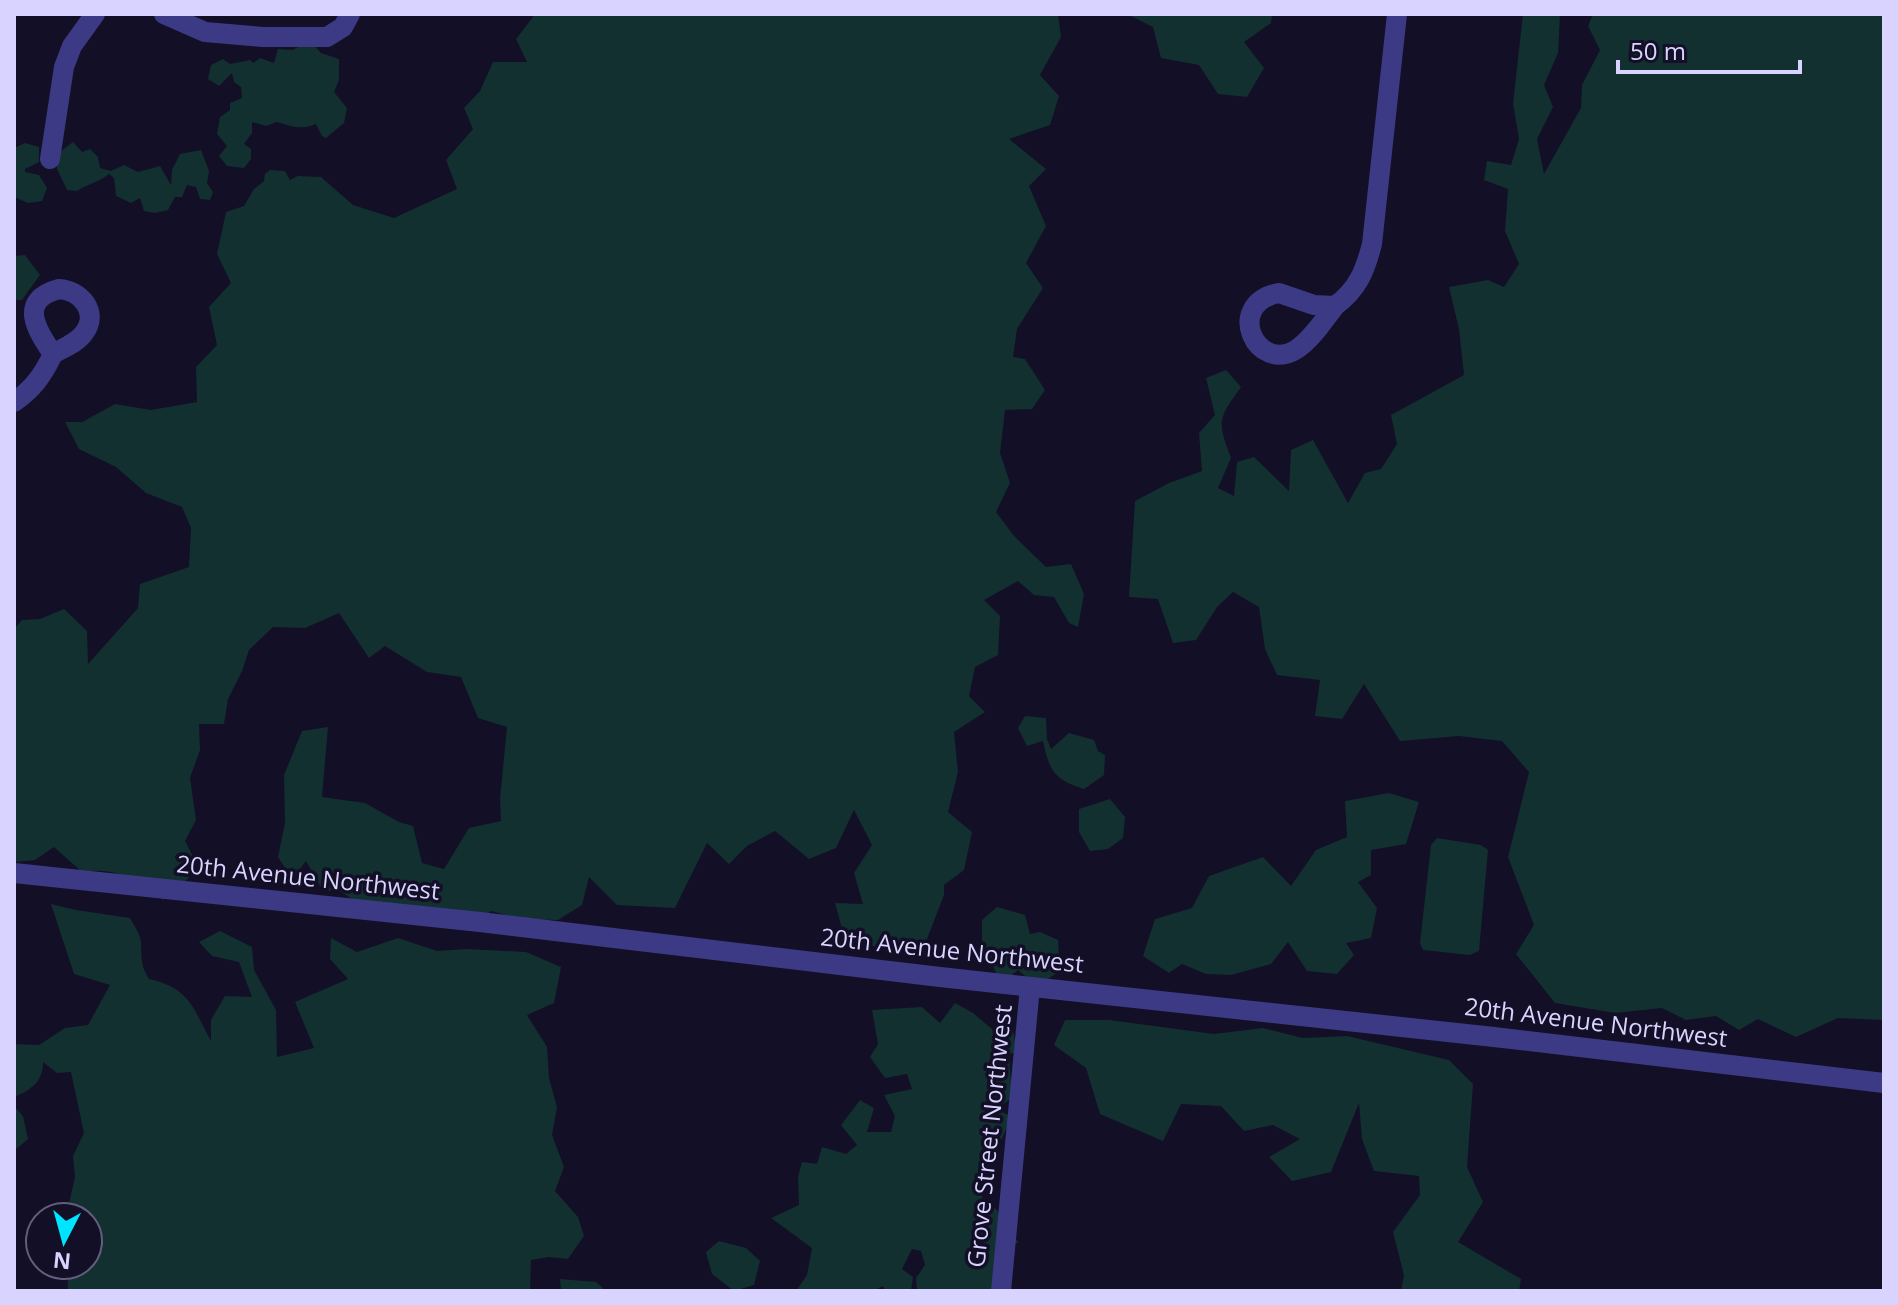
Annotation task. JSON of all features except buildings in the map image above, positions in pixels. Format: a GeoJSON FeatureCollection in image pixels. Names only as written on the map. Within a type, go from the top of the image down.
{"type":"FeatureCollection","features":[{"type":"Feature","properties":{"kind":"street"},"geometry":{"type":"LineString","coordinates":[[50,159],[64,67],[72,46],[95,14]]}},
{"type":"Feature","properties":{"kind":"street"},"geometry":{"type":"LineString","coordinates":[[164,14],[205,32],[263,37],[327,37],[347,20]]}},
{"type":"Feature","properties":{"kind":"street"},"geometry":{"type":"LineString","coordinates":[[1335,306],[1349,295],[1364,274],[1372,244],[1397,14]]}},
{"type":"Feature","properties":{"kind":"street"},"geometry":{"type":"LineString","coordinates":[[14,402],[31,390],[53,354]]}},
{"type":"Feature","properties":{"kind":"street","name":"20th Avenue Northwest"},"geometry":{"type":"LineString","coordinates":[[14,873],[480,922],[1884,1083]]}},
{"type":"Feature","properties":{"kind":"street","name":"Grove Street Northwest"},"geometry":{"type":"LineString","coordinates":[[1001,1291],[1030,987]]}},
{"type":"Feature","properties":{"kind":"green space"},"geometry":{"type":"Polygon","coordinates":[[[531,14],[1058,14],[1061,37],[1040,75],[1059,96],[1050,125],[1009,139],[1046,169],[1029,186],[1046,226],[1026,263],[1043,288],[1017,329],[1013,357],[1025,359],[1045,390],[1032,409],[1005,410],[1000,453],[1010,483],[996,512],[1014,536],[1046,567],[1071,564],[1084,594],[1078,627],[1069,623],[1054,597],[1034,595],[1018,581],[984,600],[1000,616],[998,655],[975,667],[969,696],[985,712],[954,732],[958,772],[948,812],[972,832],[964,870],[944,885],[944,895],[920,957],[884,950],[844,936],[835,903],[863,904],[854,873],[872,845],[854,810],[836,848],[809,859],[775,831],[747,846],[729,864],[707,843],[675,908],[617,905],[589,877],[582,905],[558,920],[518,919],[492,911],[463,927],[380,917],[338,890],[323,891],[306,861],[292,879],[278,857],[285,823],[284,775],[302,731],[328,727],[322,797],[365,803],[399,822],[413,826],[422,863],[444,869],[469,828],[501,821],[507,727],[478,718],[461,677],[427,672],[385,646],[369,658],[339,613],[305,628],[273,627],[249,650],[228,699],[224,724],[199,724],[200,750],[190,778],[196,820],[185,841],[195,860],[190,877],[163,900],[125,876],[105,871],[82,872],[54,847],[35,860],[14,862],[14,629],[22,620],[40,619],[64,609],[87,631],[88,664],[138,608],[140,584],[189,567],[191,528],[182,507],[146,493],[116,467],[79,449],[65,422],[82,422],[115,404],[151,410],[197,402],[196,367],[217,345],[209,307],[231,283],[217,254],[226,212],[244,206],[270,170],[285,171],[290,180],[298,176],[321,177],[353,205],[394,218],[457,189],[446,160],[473,129],[464,108],[480,91],[493,62],[527,62],[516,39],[533,17],[531,14]]]}},
{"type":"Feature","properties":{"kind":"green space"},"geometry":{"type":"Polygon","coordinates":[[[1127,14],[1272,14],[1271,23],[1244,42],[1264,68],[1247,97],[1218,94],[1199,65],[1161,58],[1153,27],[1127,14]]]}},
{"type":"Feature","properties":{"kind":"green space"},"geometry":{"type":"Polygon","coordinates":[[[1523,14],[1560,14],[1558,53],[1544,85],[1553,107],[1537,139],[1544,174],[1581,108],[1582,85],[1600,50],[1588,26],[1593,14],[1884,14],[1884,1020],[1838,1018],[1796,1037],[1758,1019],[1739,1030],[1716,1016],[1686,1020],[1662,1008],[1615,1013],[1555,1003],[1516,954],[1534,925],[1508,857],[1529,772],[1502,741],[1459,736],[1400,741],[1364,684],[1342,719],[1315,716],[1320,680],[1277,675],[1265,649],[1259,607],[1233,592],[1217,607],[1196,640],[1173,643],[1158,599],[1129,597],[1135,501],[1169,483],[1202,471],[1199,433],[1215,415],[1206,378],[1226,370],[1241,387],[1222,421],[1223,436],[1231,458],[1218,488],[1234,496],[1237,462],[1254,457],[1289,491],[1291,450],[1313,440],[1348,503],[1365,473],[1381,469],[1397,444],[1391,415],[1464,375],[1459,329],[1449,287],[1488,280],[1504,287],[1519,264],[1505,231],[1508,189],[1484,180],[1487,161],[1511,165],[1519,139],[1513,103],[1523,14]]]}},
{"type":"Feature","properties":{"kind":"green space"},"geometry":{"type":"Polygon","coordinates":[[[309,40],[321,53],[339,59],[339,80],[334,92],[347,108],[344,123],[326,138],[316,124],[301,127],[277,122],[266,126],[252,122],[252,133],[244,144],[251,149],[251,159],[244,168],[227,166],[219,156],[227,146],[217,134],[220,117],[230,110],[230,103],[242,98],[241,87],[234,82],[232,73],[219,86],[208,79],[211,65],[223,59],[230,64],[250,60],[253,63],[260,58],[274,63],[278,49],[293,50],[309,40]]]}},
{"type":"Feature","properties":{"kind":"green space"},"geometry":{"type":"Polygon","coordinates":[[[73,142],[82,152],[90,149],[98,157],[100,168],[111,171],[124,165],[138,172],[160,166],[171,185],[172,170],[180,154],[201,150],[209,171],[207,183],[213,192],[210,200],[200,199],[196,187],[187,185],[182,197],[175,197],[168,210],[155,213],[144,211],[140,198],[131,203],[116,196],[114,178],[109,174],[77,191],[67,190],[57,169],[56,155],[73,142]]]}},
{"type":"Feature","properties":{"kind":"green space"},"geometry":{"type":"Polygon","coordinates":[[[25,143],[39,147],[39,162],[25,169],[25,172],[39,175],[47,188],[42,201],[28,203],[14,197],[14,148],[25,143]]]}},
{"type":"Feature","properties":{"kind":"green space"},"geometry":{"type":"Polygon","coordinates":[[[25,255],[40,275],[22,300],[14,300],[14,256],[25,255]]]}},
{"type":"Feature","properties":{"kind":"green space"},"geometry":{"type":"Polygon","coordinates":[[[1025,716],[1046,718],[1051,749],[1069,733],[1094,740],[1098,751],[1105,755],[1104,775],[1084,789],[1060,778],[1051,767],[1043,741],[1027,746],[1018,728],[1025,716]]]}},
{"type":"Feature","properties":{"kind":"green space"},"geometry":{"type":"Polygon","coordinates":[[[1389,793],[1419,802],[1406,844],[1371,850],[1371,875],[1358,882],[1377,908],[1371,938],[1346,943],[1354,955],[1337,974],[1307,971],[1288,942],[1271,964],[1231,975],[1206,974],[1182,964],[1169,973],[1143,956],[1155,919],[1192,908],[1209,876],[1263,857],[1291,886],[1316,850],[1347,837],[1345,801],[1389,793]]]}},
{"type":"Feature","properties":{"kind":"green space"},"geometry":{"type":"Polygon","coordinates":[[[1110,799],[1125,817],[1123,838],[1108,849],[1090,851],[1079,832],[1079,809],[1110,799]]]}},
{"type":"Feature","properties":{"kind":"green space"},"geometry":{"type":"Polygon","coordinates":[[[1437,838],[1481,845],[1488,850],[1479,951],[1470,955],[1423,950],[1420,943],[1431,845],[1437,838]]]}},
{"type":"Feature","properties":{"kind":"green space"},"geometry":{"type":"Polygon","coordinates":[[[51,904],[130,918],[140,939],[143,965],[149,979],[173,988],[189,1001],[211,1041],[211,1020],[225,996],[252,997],[239,962],[212,956],[199,942],[220,931],[252,947],[254,970],[276,1010],[277,1057],[314,1048],[295,1002],[348,979],[330,959],[331,938],[357,952],[398,938],[437,951],[526,952],[561,967],[554,1003],[527,1015],[547,1047],[549,1078],[557,1107],[552,1135],[564,1167],[555,1191],[578,1217],[584,1236],[568,1259],[549,1257],[531,1260],[530,1291],[68,1291],[68,1281],[104,1281],[104,1201],[70,1201],[75,1177],[73,1156],[84,1133],[71,1072],[57,1073],[43,1062],[41,1075],[35,1084],[14,1097],[14,1044],[39,1045],[65,1028],[88,1025],[110,985],[74,974],[51,904]]]}},
{"type":"Feature","properties":{"kind":"green space"},"geometry":{"type":"Polygon","coordinates":[[[997,907],[1025,915],[1030,934],[1040,932],[1058,940],[1060,971],[1037,986],[1018,970],[1001,984],[982,942],[982,920],[997,907]]]}},
{"type":"Feature","properties":{"kind":"green space"},"geometry":{"type":"Polygon","coordinates":[[[955,1003],[973,1013],[999,1035],[1013,1030],[1017,1052],[1009,1054],[1012,1098],[996,1109],[1012,1117],[986,1172],[982,1199],[997,1210],[1018,1242],[997,1260],[1000,1291],[917,1291],[916,1278],[925,1265],[921,1251],[912,1249],[902,1269],[913,1277],[911,1291],[885,1291],[883,1286],[874,1291],[796,1291],[807,1275],[812,1248],[771,1218],[799,1205],[798,1177],[802,1162],[817,1164],[822,1147],[846,1154],[857,1145],[841,1125],[860,1100],[874,1108],[867,1132],[891,1132],[895,1116],[884,1095],[912,1089],[907,1074],[885,1078],[870,1057],[878,1044],[872,1010],[922,1007],[940,1023],[955,1003]]]}},
{"type":"Feature","properties":{"kind":"green space"},"geometry":{"type":"Polygon","coordinates":[[[1065,1020],[1109,1020],[1214,1034],[1263,1028],[1303,1038],[1347,1036],[1449,1060],[1473,1084],[1467,1167],[1483,1202],[1458,1242],[1521,1279],[1519,1291],[1401,1291],[1404,1275],[1393,1232],[1420,1195],[1419,1176],[1374,1171],[1362,1139],[1359,1103],[1331,1172],[1292,1181],[1269,1157],[1300,1139],[1273,1125],[1244,1131],[1221,1106],[1181,1104],[1163,1141],[1100,1114],[1086,1068],[1054,1045],[1065,1020]]]}},
{"type":"Feature","properties":{"kind":"green space"},"geometry":{"type":"Polygon","coordinates":[[[14,1106],[23,1116],[28,1139],[14,1151],[14,1106]]]}},
{"type":"Feature","properties":{"kind":"green space"},"geometry":{"type":"Polygon","coordinates":[[[719,1241],[746,1248],[760,1261],[754,1285],[734,1291],[712,1274],[706,1252],[719,1241]]]}},
{"type":"Feature","properties":{"kind":"green space"},"geometry":{"type":"Polygon","coordinates":[[[560,1279],[596,1282],[606,1291],[561,1291],[560,1279]]]}}]}
